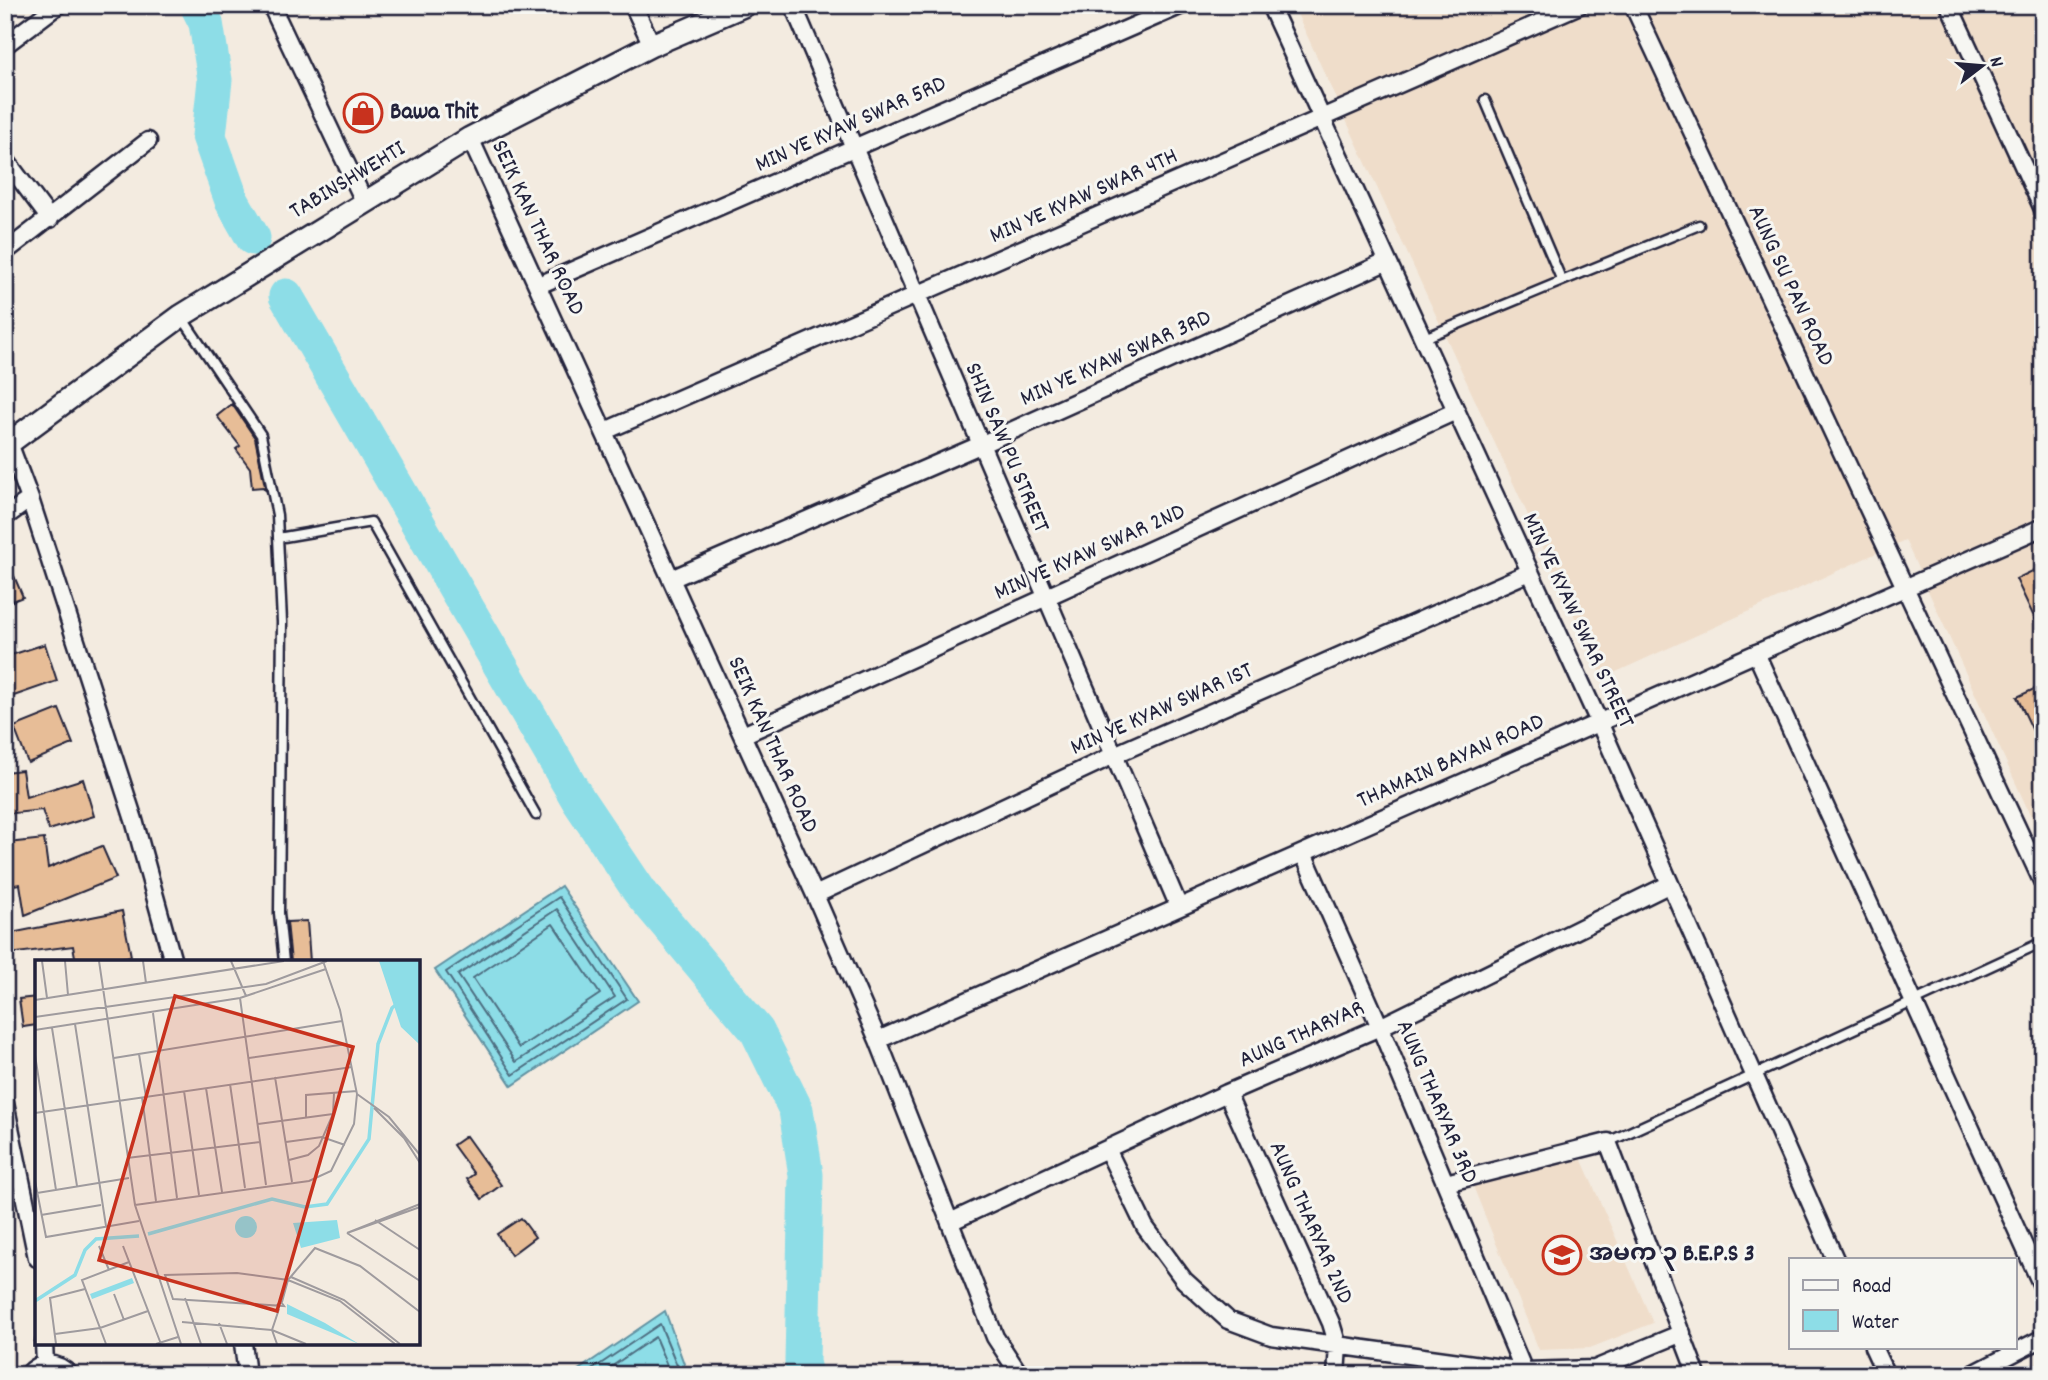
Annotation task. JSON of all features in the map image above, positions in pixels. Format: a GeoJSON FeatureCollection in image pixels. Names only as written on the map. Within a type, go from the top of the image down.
{"type":"FeatureCollection","features":[{"type":"Feature","properties":{"kind":"main road","name":"TABINSHWEHTI"},"geometry":{"type":"LineString","coordinates":[[7,444],[181,316],[364,201],[470,138],[652,45],[745,5]]}},
{"type":"Feature","properties":{"kind":"street"},"geometry":{"type":"LineString","coordinates":[[5,45],[58,5]]}},
{"type":"Feature","properties":{"kind":"street"},"geometry":{"type":"LineString","coordinates":[[271,5],[364,201]]}},
{"type":"Feature","properties":{"kind":"street"},"geometry":{"type":"LineString","coordinates":[[633,5],[652,45]]}},
{"type":"Feature","properties":{"kind":"street","name":"SHIN SAW PU STREET"},"geometry":{"type":"LineString","coordinates":[[793,5],[1179,907]]}},
{"type":"Feature","properties":{"kind":"street","name":"MIN YE KYAW SWAR 5RD"},"geometry":{"type":"LineString","coordinates":[[539,285],[1182,5]]}},
{"type":"Feature","properties":{"kind":"street","name":"MIN YE KYAW SWAR STREET"},"geometry":{"type":"LineString","coordinates":[[1270,5],[1599,722],[1835,1258]]}},
{"type":"Feature","properties":{"kind":"street","name":"MIN YE KYAW SWAR 4TH"},"geometry":{"type":"LineString","coordinates":[[605,431],[1580,5]]}},
{"type":"Feature","properties":{"kind":"street","name":"AUNG SU PAN ROAD"},"geometry":{"type":"LineString","coordinates":[[1633,5],[2043,883]]}},
{"type":"Feature","properties":{"kind":"street"},"geometry":{"type":"LineString","coordinates":[[1949,5],[2043,209]]}},
{"type":"Feature","properties":{"kind":"street","name":"SEIK KAN THAR ROAD"},"geometry":{"type":"LineString","coordinates":[[470,138],[815,895],[878,1040],[995,1336],[1020,1375]]}},
{"type":"Feature","properties":{"kind":"street"},"geometry":{"type":"LineString","coordinates":[[5,252],[148,141]]}},
{"type":"Feature","properties":{"kind":"street"},"geometry":{"type":"LineString","coordinates":[[5,159],[50,219]]}},
{"type":"Feature","properties":{"kind":"street","name":"MIN YE KYAW SWAR 3RD"},"geometry":{"type":"LineString","coordinates":[[671,579],[980,445],[1386,262]]}},
{"type":"Feature","properties":{"kind":"street","name":"MIN YE KYAW SWAR 2ND"},"geometry":{"type":"LineString","coordinates":[[743,735],[1456,411]]}},
{"type":"Feature","properties":{"kind":"street"},"geometry":{"type":"LineString","coordinates":[[7,444],[30,499],[134,820],[172,960]]}},
{"type":"Feature","properties":{"kind":"street"},"geometry":{"type":"LineString","coordinates":[[5,517],[30,499]]}},
{"type":"Feature","properties":{"kind":"street","name":"THAMAIN BAYAN ROAD"},"geometry":{"type":"LineString","coordinates":[[878,1040],[2043,527]]}},
{"type":"Feature","properties":{"kind":"street","name":"MIN YE KYAW SWAR 1ST"},"geometry":{"type":"LineString","coordinates":[[815,895],[1114,755],[1530,572]]}},
{"type":"Feature","properties":{"kind":"street"},"geometry":{"type":"LineString","coordinates":[[1756,653],[2043,1288]]}},
{"type":"Feature","properties":{"kind":"street","name":"AUNG THARYAR 3RD"},"geometry":{"type":"LineString","coordinates":[[1303,853],[1380,1027],[1524,1371]]}},
{"type":"Feature","properties":{"kind":"street","name":"AUNG THARYAR"},"geometry":{"type":"LineString","coordinates":[[950,1222],[1227,1093],[1380,1027],[1670,884]]}},
{"type":"Feature","properties":{"kind":"street","name":"AUNG THARYAR 2ND"},"geometry":{"type":"LineString","coordinates":[[1227,1093],[1331,1324],[1338,1346],[1336,1375]]}},
{"type":"Feature","properties":{"kind":"street"},"geometry":{"type":"LineString","coordinates":[[5,1103],[35,1248]]}},
{"type":"Feature","properties":{"kind":"street"},"geometry":{"type":"LineString","coordinates":[[1446,1183],[1608,1142],[1697,1375]]}},
{"type":"Feature","properties":{"kind":"street"},"geometry":{"type":"LineString","coordinates":[[1107,1149],[1145,1227],[1184,1280],[1228,1320],[1271,1336],[1524,1371],[1595,1370],[1682,1333]]}},
{"type":"Feature","properties":{"kind":"street"},"geometry":{"type":"LineString","coordinates":[[1971,1375],[1997,1369],[2043,1338]]}},
{"type":"Feature","properties":{"kind":"street"},"geometry":{"type":"LineString","coordinates":[[44,1345],[45,1363]]}},
{"type":"Feature","properties":{"kind":"street"},"geometry":{"type":"LineString","coordinates":[[243,1345],[247,1375]]}},
{"type":"Feature","properties":{"kind":"street"},"geometry":{"type":"LineString","coordinates":[[1873,1348],[1885,1375]]}},
{"type":"Feature","properties":{"kind":"street"},"geometry":{"type":"LineString","coordinates":[[28,1375],[45,1363],[57,1365],[70,1375]]}},
{"type":"Feature","properties":{"kind":"lane"},"geometry":{"type":"LineString","coordinates":[[1485,100],[1562,281]]}},
{"type":"Feature","properties":{"kind":"lane"},"geometry":{"type":"LineString","coordinates":[[1422,339],[1699,225]]}},
{"type":"Feature","properties":{"kind":"lane"},"geometry":{"type":"LineString","coordinates":[[181,316],[261,435],[277,515],[282,622],[279,913],[284,960]]}},
{"type":"Feature","properties":{"kind":"lane"},"geometry":{"type":"LineString","coordinates":[[278,538],[371,522],[536,815]]}},
{"type":"Feature","properties":{"kind":"lane"},"geometry":{"type":"LineString","coordinates":[[1608,1142],[2043,942]]}},
{"type":"Feature","properties":{"kind":"shaded area"},"geometry":{"type":"Polygon","coordinates":[[[1293,5],[2043,5],[2043,843],[1905,540],[1603,678],[1293,5]]]}},
{"type":"Feature","properties":{"kind":"shaded area","name":"အမက ၃ B.E.P.S 3"},"geometry":{"type":"Polygon","coordinates":[[[1578,1151],[1653,1323],[1590,1348],[1539,1350],[1473,1186],[1578,1151]]]}},
{"type":"Feature","properties":{"kind":"water"},"geometry":{"type":"Polygon","coordinates":[[[561,886],[638,1001],[512,1086],[435,970],[561,886]]]}},
{"type":"Feature","properties":{"kind":"water"},"geometry":{"type":"Polygon","coordinates":[[[665,1311],[688,1375],[571,1375],[665,1311]]]}},
{"type":"Feature","properties":{"kind":"building"},"geometry":{"type":"Polygon","coordinates":[[[232,404],[255,438],[266,491],[263,487],[252,488],[250,468],[236,449],[240,446],[217,416],[232,404]]]}},
{"type":"Feature","properties":{"kind":"building"},"geometry":{"type":"Polygon","coordinates":[[[5,555],[23,597],[5,604],[5,555]]]}},
{"type":"Feature","properties":{"kind":"building"},"geometry":{"type":"Polygon","coordinates":[[[2043,566],[2043,636],[2016,579],[2043,566]]]}},
{"type":"Feature","properties":{"kind":"building"},"geometry":{"type":"Polygon","coordinates":[[[45,644],[57,681],[5,699],[5,657],[45,644]]]}},
{"type":"Feature","properties":{"kind":"building"},"geometry":{"type":"Polygon","coordinates":[[[2043,685],[2043,752],[2017,697],[2043,685]]]}},
{"type":"Feature","properties":{"kind":"building"},"geometry":{"type":"Polygon","coordinates":[[[59,709],[73,744],[28,763],[14,727],[59,709]]]}},
{"type":"Feature","properties":{"kind":"building"},"geometry":{"type":"Polygon","coordinates":[[[22,770],[26,797],[83,779],[94,816],[49,830],[42,810],[5,814],[5,772],[22,770]]]}},
{"type":"Feature","properties":{"kind":"building"},"geometry":{"type":"Polygon","coordinates":[[[44,839],[48,868],[102,846],[116,878],[25,915],[20,884],[5,886],[5,858],[10,857],[8,843],[44,839]]]}},
{"type":"Feature","properties":{"kind":"building"},"geometry":{"type":"Polygon","coordinates":[[[122,911],[131,956],[112,960],[76,960],[73,946],[9,954],[6,934],[122,911]]]}},
{"type":"Feature","properties":{"kind":"building"},"geometry":{"type":"Polygon","coordinates":[[[307,921],[310,960],[291,960],[287,922],[307,921]]]}},
{"type":"Feature","properties":{"kind":"building"},"geometry":{"type":"Polygon","coordinates":[[[35,997],[35,1025],[23,1027],[19,999],[35,997]]]}},
{"type":"Feature","properties":{"kind":"building"},"geometry":{"type":"Polygon","coordinates":[[[466,1136],[501,1185],[482,1199],[467,1179],[474,1174],[453,1145],[466,1136]]]}},
{"type":"Feature","properties":{"kind":"building"},"geometry":{"type":"Polygon","coordinates":[[[521,1218],[535,1237],[511,1255],[497,1234],[521,1218]]]}},
{"type":"Feature","properties":{"kind":"waterway"},"geometry":{"type":"LineString","coordinates":[[197,5],[206,23],[215,80],[209,136],[232,201],[253,238]]}},
{"type":"Feature","properties":{"kind":"waterway"},"geometry":{"type":"LineString","coordinates":[[286,296],[579,801],[640,892],[757,1031],[796,1110],[806,1175],[802,1362],[805,1375]]}},
{"type":"Feature","properties":{"kind":"place","name":"Bawa Thit"},"geometry":{"type":"Point","coordinates":[363,113]}},
{"type":"Feature","properties":{"kind":"place","name":"အမက ၃ B.E.P.S 3"},"geometry":{"type":"Point","coordinates":[1562,1255]}}]}
